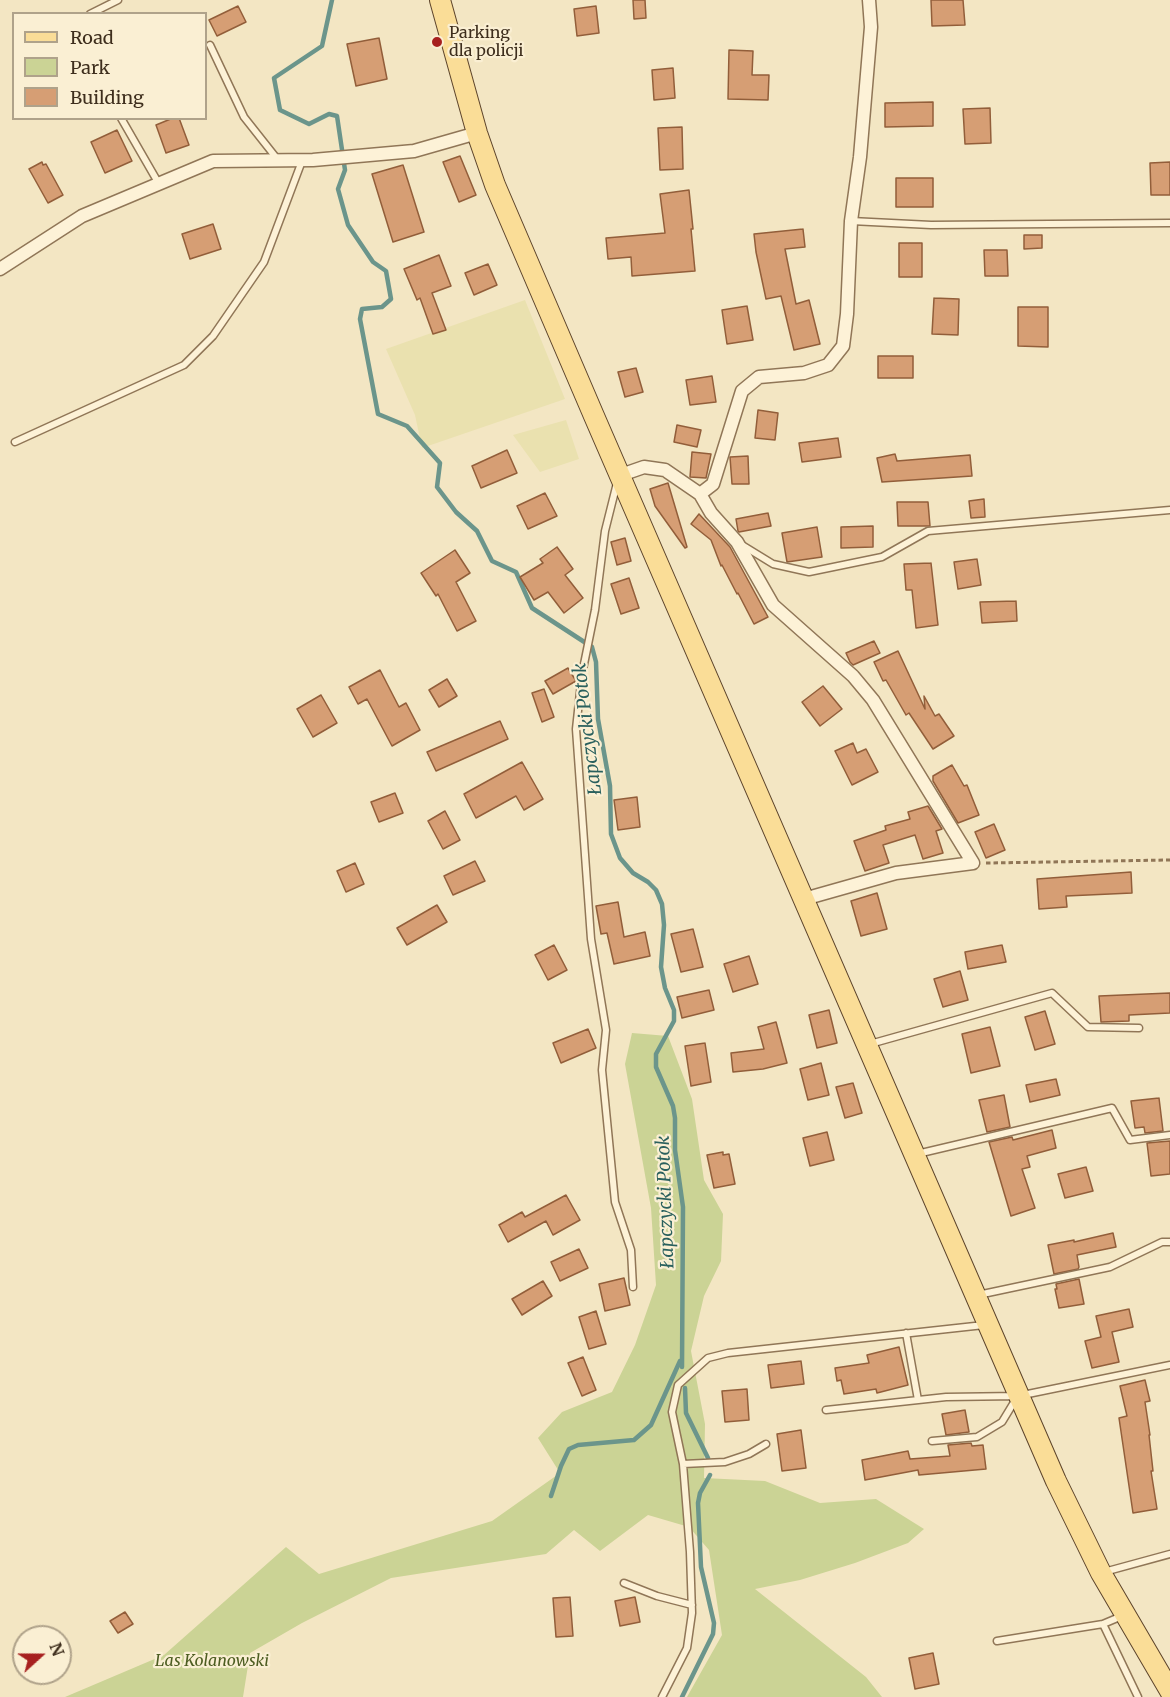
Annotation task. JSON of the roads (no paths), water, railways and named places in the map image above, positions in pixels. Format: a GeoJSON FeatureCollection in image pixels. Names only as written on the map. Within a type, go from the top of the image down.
{"type":"FeatureCollection","features":[{"type":"Feature","properties":{"kind":"main road"},"geometry":{"type":"LineString","coordinates":[[440,0],[477,133],[495,185],[866,1045],[1060,1490],[1101,1573],[1170,1690]]}},
{"type":"Feature","properties":{"kind":"street"},"geometry":{"type":"LineString","coordinates":[[700,494],[713,484],[742,391],[759,377],[804,373],[828,364],[843,346],[847,314],[850,221],[860,157],[872,27],[869,0]]}},
{"type":"Feature","properties":{"kind":"street"},"geometry":{"type":"LineString","coordinates":[[0,268],[82,216],[213,161],[302,161],[414,151],[477,133]]}},
{"type":"Feature","properties":{"kind":"street"},"geometry":{"type":"LineString","coordinates":[[621,475],[644,467],[665,470],[700,494],[711,513],[737,542],[773,605],[853,676],[873,700],[973,863],[896,873],[804,899]]}},
{"type":"Feature","properties":{"kind":"lane"},"geometry":{"type":"LineString","coordinates":[[94,12],[118,0]]}},
{"type":"Feature","properties":{"kind":"lane"},"geometry":{"type":"LineString","coordinates":[[210,45],[244,117],[279,161]]}},
{"type":"Feature","properties":{"kind":"lane"},"geometry":{"type":"LineString","coordinates":[[122,120],[159,184]]}},
{"type":"Feature","properties":{"kind":"lane"},"geometry":{"type":"LineString","coordinates":[[15,442],[184,365],[213,336],[264,262],[302,161]]}},
{"type":"Feature","properties":{"kind":"lane"},"geometry":{"type":"LineString","coordinates":[[850,221],[931,225],[1170,223]]}},
{"type":"Feature","properties":{"kind":"lane"},"geometry":{"type":"LineString","coordinates":[[621,475],[605,531],[592,628],[582,674],[576,729],[591,939],[606,1030],[602,1070],[615,1202],[632,1250],[633,1287]]}},
{"type":"Feature","properties":{"kind":"lane"},"geometry":{"type":"LineString","coordinates":[[737,542],[773,564],[809,572],[882,557],[928,531],[1170,510]]}},
{"type":"Feature","properties":{"kind":"lane"},"geometry":{"type":"LineString","coordinates":[[866,1045],[1052,993],[1088,1027],[1139,1028]]}},
{"type":"Feature","properties":{"kind":"lane"},"geometry":{"type":"LineString","coordinates":[[914,1155],[1112,1108],[1130,1140],[1170,1135]]}},
{"type":"Feature","properties":{"kind":"lane"},"geometry":{"type":"LineString","coordinates":[[975,1296],[1110,1267],[1162,1242],[1170,1242]]}},
{"type":"Feature","properties":{"kind":"lane"},"geometry":{"type":"LineString","coordinates":[[662,1697],[687,1648],[692,1605],[683,1464],[672,1412],[678,1385],[708,1358],[728,1353],[987,1324]]}},
{"type":"Feature","properties":{"kind":"lane"},"geometry":{"type":"LineString","coordinates":[[906,1333],[918,1400]]}},
{"type":"Feature","properties":{"kind":"lane"},"geometry":{"type":"LineString","coordinates":[[826,1410],[946,1397],[1018,1396],[1170,1365]]}},
{"type":"Feature","properties":{"kind":"lane"},"geometry":{"type":"LineString","coordinates":[[933,1441],[977,1437],[1002,1422],[1018,1396]]}},
{"type":"Feature","properties":{"kind":"lane"},"geometry":{"type":"LineString","coordinates":[[683,1464],[725,1462],[749,1454],[766,1444]]}},
{"type":"Feature","properties":{"kind":"lane"},"geometry":{"type":"LineString","coordinates":[[1101,1573],[1170,1554]]}},
{"type":"Feature","properties":{"kind":"lane"},"geometry":{"type":"LineString","coordinates":[[624,1582],[657,1596],[692,1605]]}},
{"type":"Feature","properties":{"kind":"lane"},"geometry":{"type":"LineString","coordinates":[[997,1641],[1103,1624],[1125,1615]]}},
{"type":"Feature","properties":{"kind":"lane"},"geometry":{"type":"LineString","coordinates":[[1103,1624],[1138,1697]]}},
{"type":"Feature","properties":{"kind":"waterway","name":"Łapczycki Potok"},"geometry":{"type":"LineString","coordinates":[[332,0],[322,46],[274,78],[280,110],[309,124],[329,114],[337,116],[345,170],[338,189],[348,225],[373,262],[386,271],[391,299],[382,307],[362,309],[360,319],[378,414],[407,426],[440,463],[437,487],[456,512],[477,531],[492,561],[516,572],[532,608],[592,647],[596,662],[598,719],[610,786],[611,834],[620,858],[633,873],[656,890],[662,904],[664,925],[661,967],[665,988],[674,1010],[674,1021],[656,1054],[656,1067],[673,1106],[675,1150],[683,1207],[682,1367]]}},
{"type":"Feature","properties":{"kind":"waterway"},"geometry":{"type":"LineString","coordinates":[[551,1496],[569,1449],[578,1445],[634,1440],[651,1425],[680,1361]]}},
{"type":"Feature","properties":{"kind":"waterway","name":"Łapczycki Potok"},"geometry":{"type":"LineString","coordinates":[[685,1388],[686,1413],[708,1458]]}},
{"type":"Feature","properties":{"kind":"waterway","name":"Łapczycki Potok"},"geometry":{"type":"LineString","coordinates":[[682,1697],[713,1634],[714,1623],[701,1567],[698,1503],[700,1493],[710,1475]]}},
{"type":"Feature","properties":{"kind":"place","name":"Parking dla policji"},"geometry":{"type":"Point","coordinates":[437,42]}},
{"type":"Feature","properties":{"kind":"park label","name":"Las Kolanowski"},"geometry":{"type":"Point","coordinates":[212,1661]}}]}
